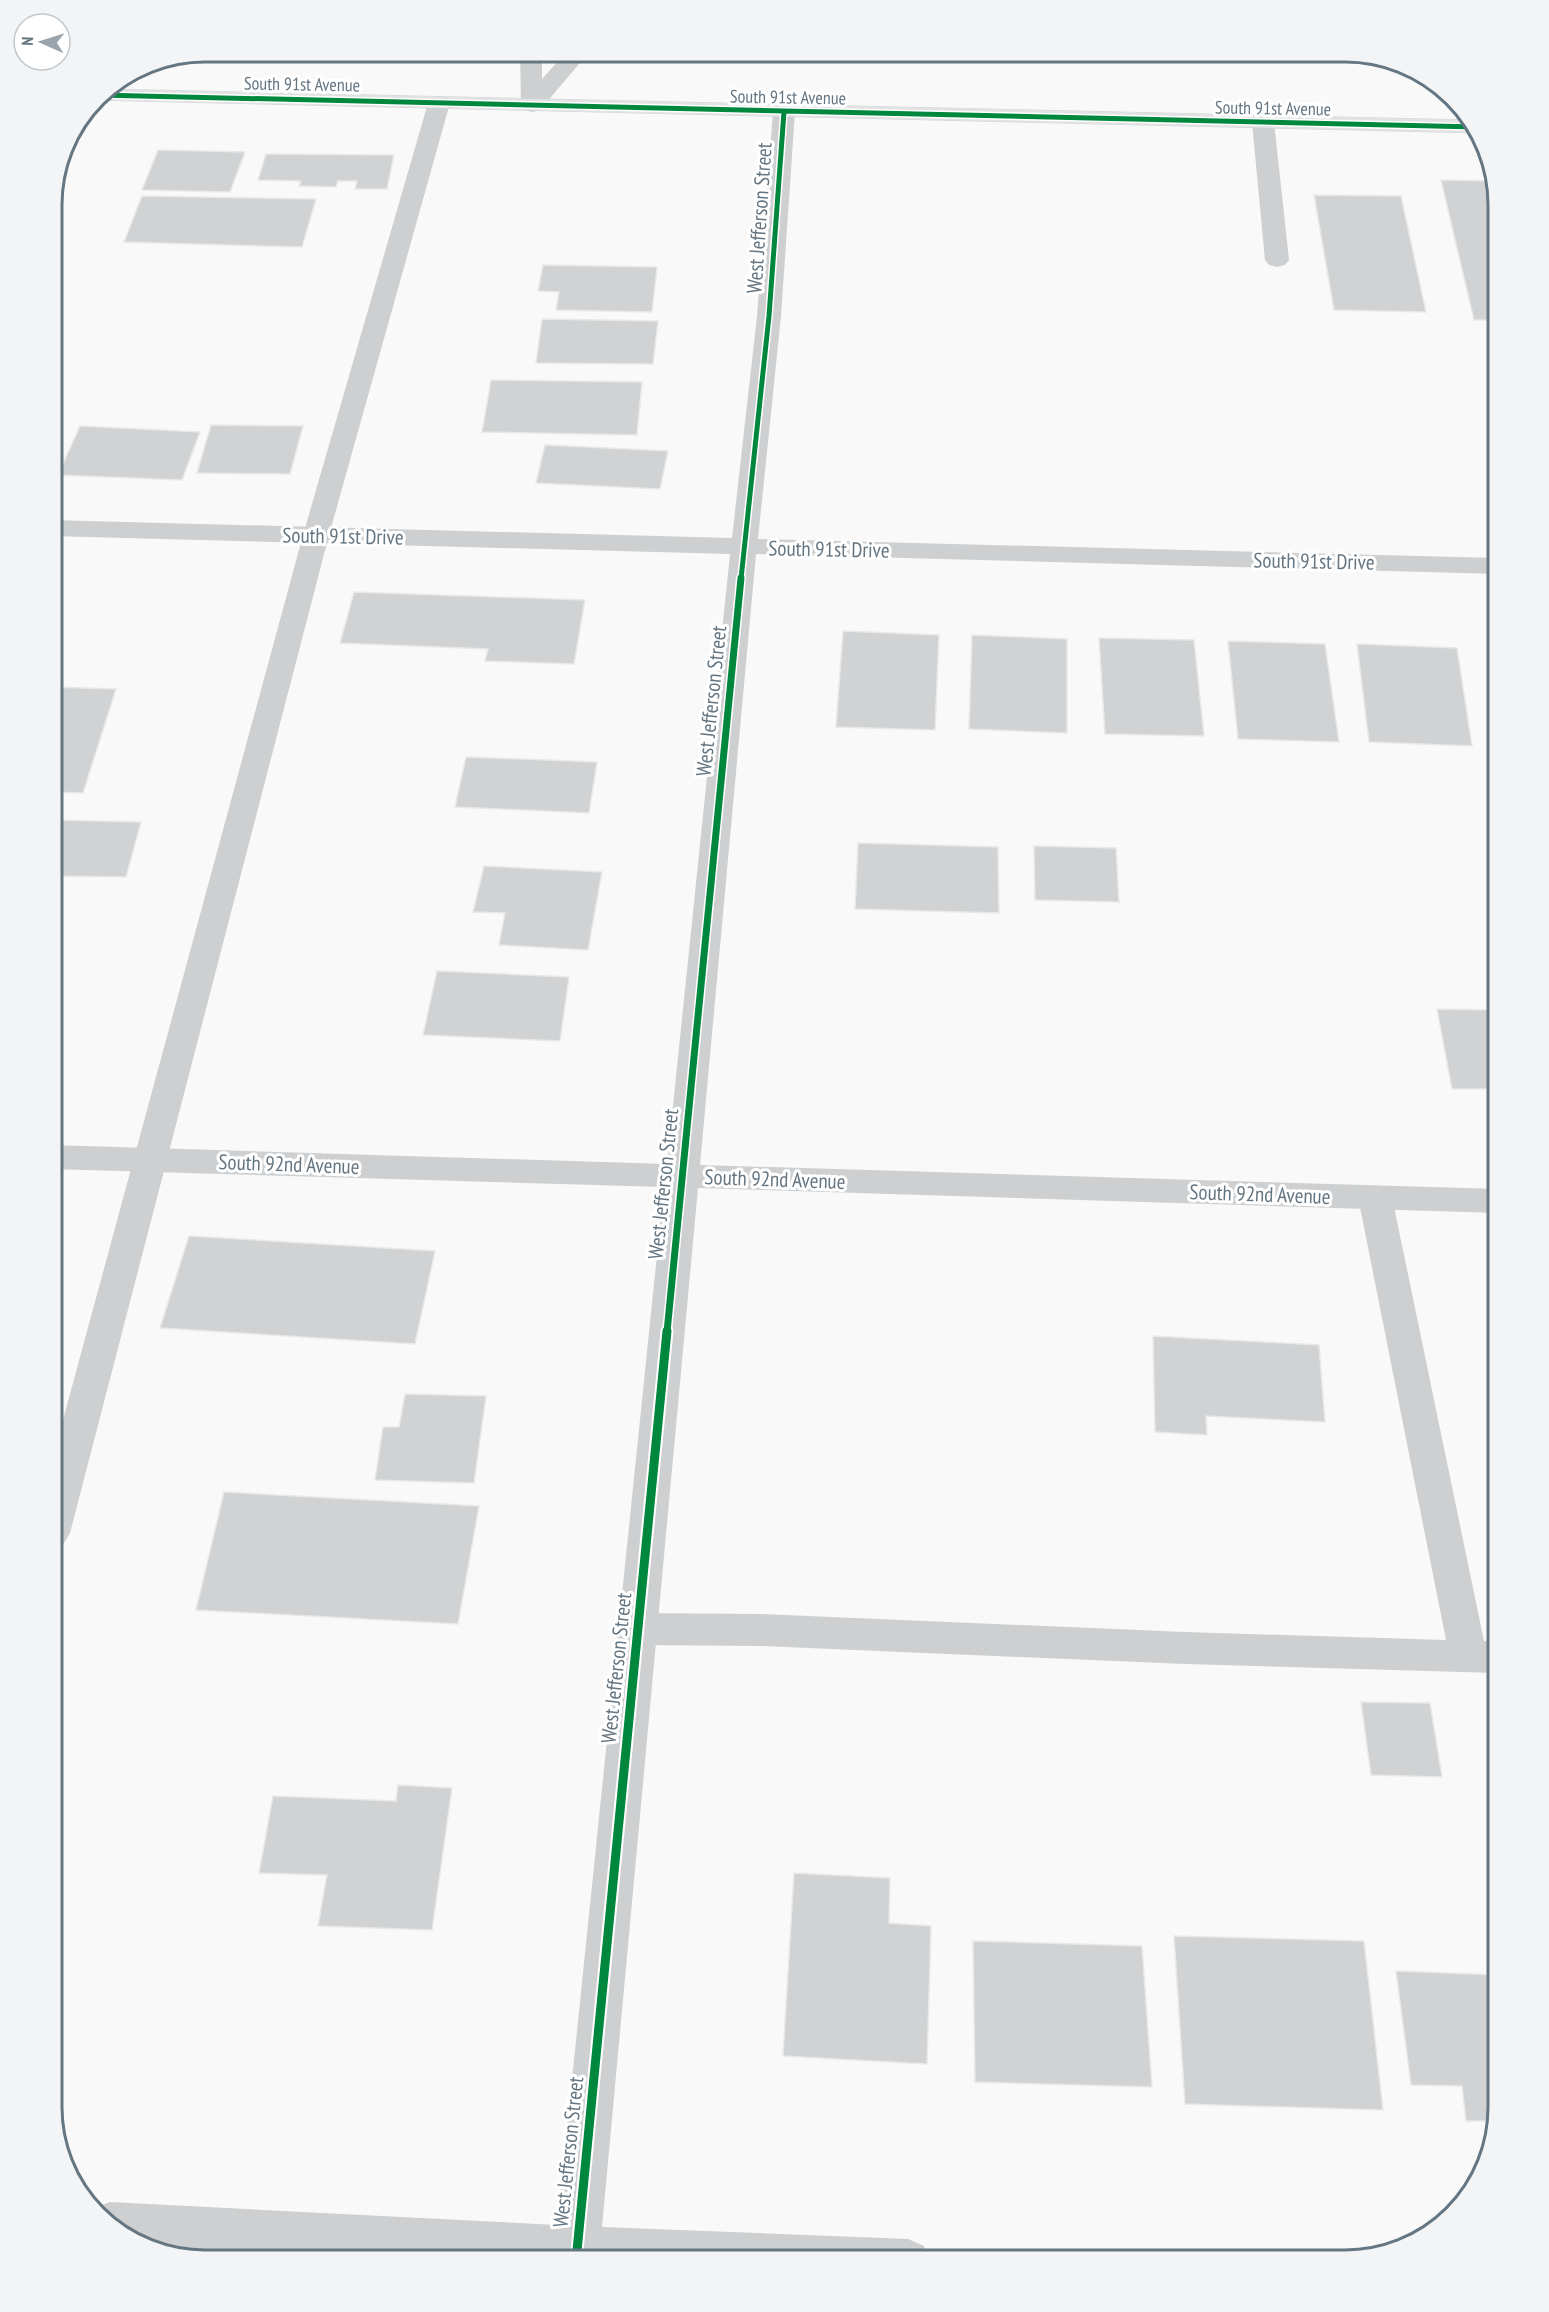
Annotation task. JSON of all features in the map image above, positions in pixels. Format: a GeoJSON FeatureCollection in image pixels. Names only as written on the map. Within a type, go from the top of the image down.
{"type":"FeatureCollection","features":[{"type":"Feature","properties":{"kind":"main road","name":"South 91st Avenue"},"geometry":{"type":"LineString","coordinates":[[112,95],[1464,127]]}},
{"type":"Feature","properties":{"kind":"street"},"geometry":{"type":"LineString","coordinates":[[531,61],[532,105]]}},
{"type":"Feature","properties":{"kind":"street"},"geometry":{"type":"LineString","coordinates":[[532,105],[569,61]]}},
{"type":"Feature","properties":{"kind":"street"},"geometry":{"type":"LineString","coordinates":[[61,1494],[316,535],[439,103]]}},
{"type":"Feature","properties":{"kind":"street","name":"West Jefferson Street"},"geometry":{"type":"LineString","coordinates":[[577,2250],[744,546],[770,316],[784,111]]}},
{"type":"Feature","properties":{"kind":"street"},"geometry":{"type":"LineString","coordinates":[[1263,122],[1277,260]]}},
{"type":"Feature","properties":{"kind":"street","name":"South 91st Drive"},"geometry":{"type":"LineString","coordinates":[[62,528],[1488,566]]}},
{"type":"Feature","properties":{"kind":"street","name":"South 92nd Avenue"},"geometry":{"type":"LineString","coordinates":[[61,1156],[1488,1201]]}},
{"type":"Feature","properties":{"kind":"street"},"geometry":{"type":"LineString","coordinates":[[638,1629],[762,1630],[1185,1648],[1483,1657],[1375,1197]]}},
{"type":"Feature","properties":{"kind":"street"},"geometry":{"type":"LineString","coordinates":[[122,2224],[517,2250]]}},
{"type":"Feature","properties":{"kind":"building"},"geometry":{"type":"Polygon","coordinates":[[[158,150],[245,152],[230,192],[142,190],[158,150]]]}},
{"type":"Feature","properties":{"kind":"building"},"geometry":{"type":"Polygon","coordinates":[[[266,154],[394,155],[387,189],[355,189],[357,181],[338,181],[336,187],[299,186],[301,181],[258,180],[266,154]]]}},
{"type":"Feature","properties":{"kind":"building"},"geometry":{"type":"Polygon","coordinates":[[[1441,180],[1485,181],[1488,204],[1488,320],[1474,320],[1441,180]]]}},
{"type":"Feature","properties":{"kind":"building"},"geometry":{"type":"Polygon","coordinates":[[[1314,195],[1401,196],[1426,312],[1334,310],[1314,195]]]}},
{"type":"Feature","properties":{"kind":"building"},"geometry":{"type":"Polygon","coordinates":[[[142,196],[316,199],[302,247],[124,242],[142,196]]]}},
{"type":"Feature","properties":{"kind":"building"},"geometry":{"type":"Polygon","coordinates":[[[543,265],[657,267],[652,312],[556,310],[559,292],[538,291],[543,265]]]}},
{"type":"Feature","properties":{"kind":"building"},"geometry":{"type":"Polygon","coordinates":[[[542,319],[658,321],[653,364],[536,363],[542,319]]]}},
{"type":"Feature","properties":{"kind":"building"},"geometry":{"type":"Polygon","coordinates":[[[491,380],[642,382],[637,435],[482,432],[491,380]]]}},
{"type":"Feature","properties":{"kind":"building"},"geometry":{"type":"Polygon","coordinates":[[[211,425],[303,426],[290,474],[197,473],[211,425]]]}},
{"type":"Feature","properties":{"kind":"building"},"geometry":{"type":"Polygon","coordinates":[[[80,426],[200,432],[182,480],[62,475],[62,466],[80,426]]]}},
{"type":"Feature","properties":{"kind":"building"},"geometry":{"type":"Polygon","coordinates":[[[545,445],[668,451],[660,489],[536,483],[545,445]]]}},
{"type":"Feature","properties":{"kind":"building"},"geometry":{"type":"Polygon","coordinates":[[[354,592],[585,600],[574,664],[485,661],[488,649],[340,643],[354,592]]]}},
{"type":"Feature","properties":{"kind":"building"},"geometry":{"type":"Polygon","coordinates":[[[843,631],[939,635],[935,730],[836,727],[843,631]]]}},
{"type":"Feature","properties":{"kind":"building"},"geometry":{"type":"Polygon","coordinates":[[[972,635],[1067,639],[1067,733],[969,729],[972,635]]]}},
{"type":"Feature","properties":{"kind":"building"},"geometry":{"type":"Polygon","coordinates":[[[1099,638],[1194,640],[1204,736],[1105,734],[1099,638]]]}},
{"type":"Feature","properties":{"kind":"building"},"geometry":{"type":"Polygon","coordinates":[[[1228,641],[1325,644],[1339,742],[1238,739],[1228,641]]]}},
{"type":"Feature","properties":{"kind":"building"},"geometry":{"type":"Polygon","coordinates":[[[1357,644],[1457,648],[1472,746],[1369,742],[1357,644]]]}},
{"type":"Feature","properties":{"kind":"building"},"geometry":{"type":"Polygon","coordinates":[[[62,687],[116,689],[83,793],[62,792],[62,687]]]}},
{"type":"Feature","properties":{"kind":"building"},"geometry":{"type":"Polygon","coordinates":[[[466,757],[597,762],[589,813],[455,807],[466,757]]]}},
{"type":"Feature","properties":{"kind":"building"},"geometry":{"type":"Polygon","coordinates":[[[62,820],[141,822],[126,877],[62,876],[62,820]]]}},
{"type":"Feature","properties":{"kind":"building"},"geometry":{"type":"Polygon","coordinates":[[[858,843],[998,847],[999,913],[855,909],[858,843]]]}},
{"type":"Feature","properties":{"kind":"building"},"geometry":{"type":"Polygon","coordinates":[[[1034,846],[1116,848],[1119,902],[1035,900],[1034,846]]]}},
{"type":"Feature","properties":{"kind":"building"},"geometry":{"type":"Polygon","coordinates":[[[484,866],[602,872],[588,950],[499,945],[505,913],[473,912],[484,866]]]}},
{"type":"Feature","properties":{"kind":"building"},"geometry":{"type":"Polygon","coordinates":[[[437,971],[569,977],[560,1041],[423,1035],[437,971]]]}},
{"type":"Feature","properties":{"kind":"building"},"geometry":{"type":"Polygon","coordinates":[[[1437,1009],[1488,1010],[1488,1089],[1452,1089],[1437,1009]]]}},
{"type":"Feature","properties":{"kind":"building"},"geometry":{"type":"Polygon","coordinates":[[[189,1236],[435,1251],[415,1344],[160,1328],[189,1236]]]}},
{"type":"Feature","properties":{"kind":"building"},"geometry":{"type":"Polygon","coordinates":[[[1153,1336],[1319,1345],[1325,1422],[1206,1416],[1207,1435],[1155,1432],[1153,1336]]]}},
{"type":"Feature","properties":{"kind":"building"},"geometry":{"type":"Polygon","coordinates":[[[405,1394],[486,1396],[474,1483],[375,1480],[383,1427],[399,1427],[405,1394]]]}},
{"type":"Feature","properties":{"kind":"building"},"geometry":{"type":"Polygon","coordinates":[[[224,1492],[479,1506],[458,1624],[196,1610],[224,1492]]]}},
{"type":"Feature","properties":{"kind":"building"},"geometry":{"type":"Polygon","coordinates":[[[1361,1702],[1430,1703],[1442,1777],[1371,1775],[1361,1702]]]}},
{"type":"Feature","properties":{"kind":"building"},"geometry":{"type":"Polygon","coordinates":[[[398,1785],[452,1788],[432,1930],[318,1926],[327,1875],[259,1873],[273,1796],[396,1801],[398,1785]]]}},
{"type":"Feature","properties":{"kind":"building"},"geometry":{"type":"Polygon","coordinates":[[[794,1873],[890,1878],[889,1923],[931,1926],[927,2064],[783,2056],[794,1873]]]}},
{"type":"Feature","properties":{"kind":"building"},"geometry":{"type":"Polygon","coordinates":[[[1174,1936],[1364,1941],[1383,2110],[1185,2104],[1174,1936]]]}},
{"type":"Feature","properties":{"kind":"building"},"geometry":{"type":"Polygon","coordinates":[[[973,1941],[1142,1946],[1152,2087],[975,2082],[973,1941]]]}},
{"type":"Feature","properties":{"kind":"building"},"geometry":{"type":"Polygon","coordinates":[[[1396,1971],[1488,1975],[1487,2121],[1466,2121],[1462,2086],[1411,2085],[1396,1971]]]}},
{"type":"Feature","properties":{"kind":"cycle path"},"geometry":{"type":"LineString","coordinates":[[112,95],[1464,127]]}},
{"type":"Feature","properties":{"kind":"cycle path"},"geometry":{"type":"LineString","coordinates":[[577,2250],[744,546],[769,316],[784,112]]}}]}
